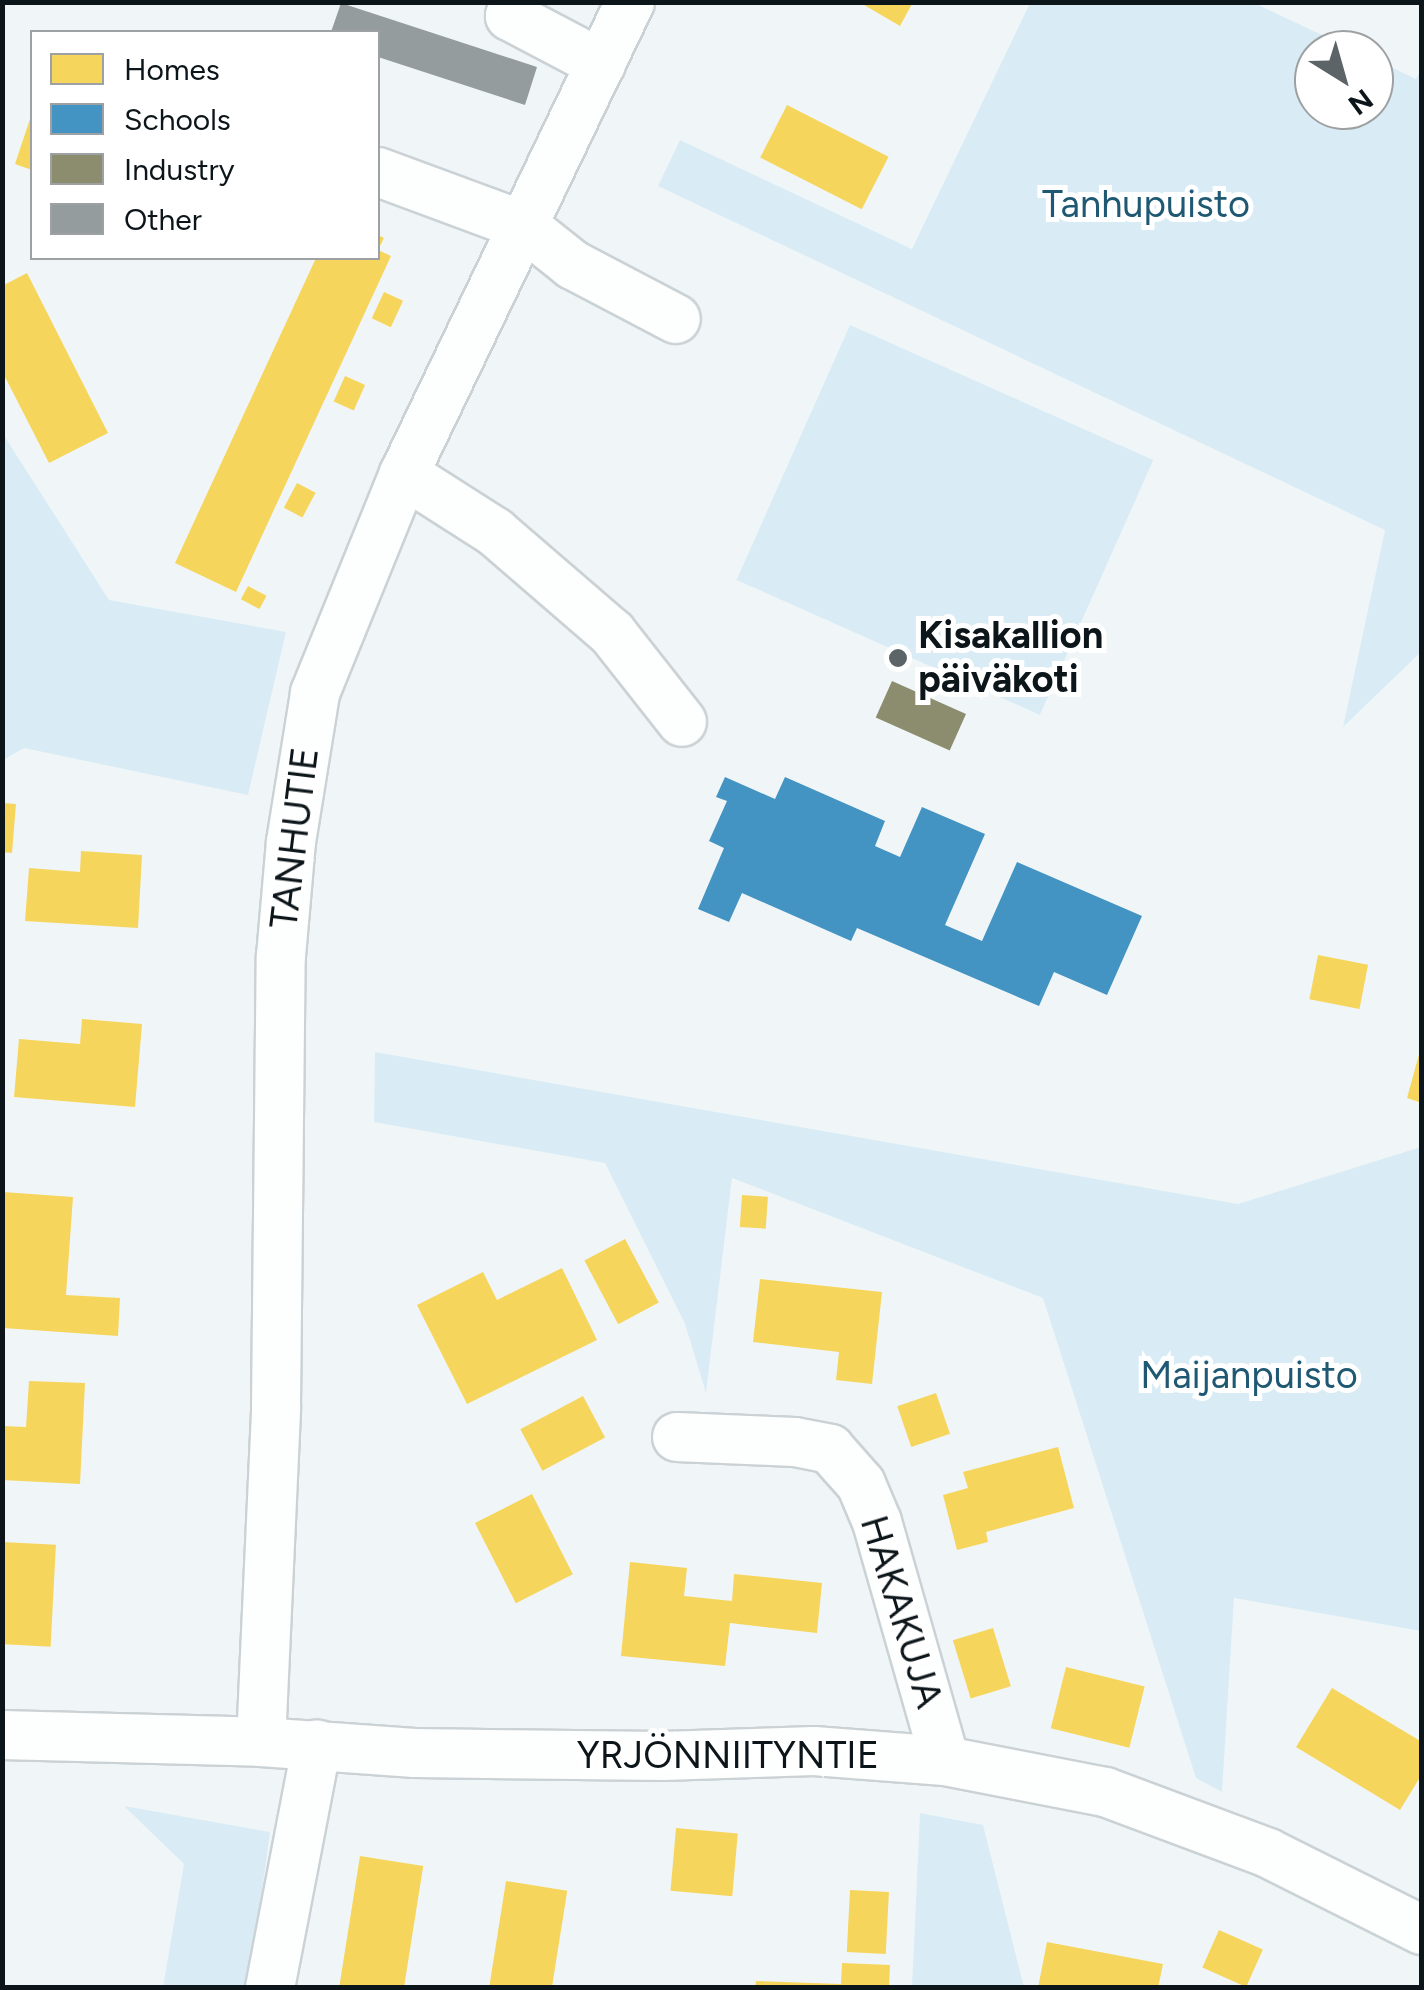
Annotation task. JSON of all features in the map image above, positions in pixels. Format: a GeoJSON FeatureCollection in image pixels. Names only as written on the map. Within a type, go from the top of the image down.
{"type":"FeatureCollection","features":[{"type":"Feature","properties":{"kind":"street"},"geometry":{"type":"LineString","coordinates":[[515,2],[510,16],[601,64]]}},
{"type":"Feature","properties":{"kind":"street","name":"TANHUTIE"},"geometry":{"type":"LineString","coordinates":[[261,1742],[276,1406],[281,956],[291,842],[316,693],[404,474],[630,2]]}},
{"type":"Feature","properties":{"kind":"street"},"geometry":{"type":"LineString","coordinates":[[380,173],[524,226],[573,264],[676,319]]}},
{"type":"Feature","properties":{"kind":"street"},"geometry":{"type":"LineString","coordinates":[[404,474],[495,532],[612,633],[682,722]]}},
{"type":"Feature","properties":{"kind":"street","name":"HAKAKUJA"},"geometry":{"type":"LineString","coordinates":[[677,1437],[795,1442],[830,1449],[861,1484],[877,1522],[944,1760]]}},
{"type":"Feature","properties":{"kind":"street","name":"YRJÖNNIITYNTIE"},"geometry":{"type":"LineString","coordinates":[[2,1734],[316,1744],[447,1754],[663,1756],[814,1751],[944,1760],[1106,1792],[1268,1854],[1422,1930]]}},
{"type":"Feature","properties":{"kind":"street"},"geometry":{"type":"LineString","coordinates":[[270,1988],[316,1744]]}},
{"type":"Feature","properties":{"kind":"green space","name":"Tanhupuisto"},"geometry":{"type":"Polygon","coordinates":[[[1030,3],[1254,3],[1311,30],[1294,30],[1294,130],[1394,130],[1394,69],[1416,79],[1421,69],[1421,652],[1343,727],[1385,530],[658,186],[680,140],[912,249],[1030,3]]]}},
{"type":"Feature","properties":{"kind":"green space"},"geometry":{"type":"Polygon","coordinates":[[[850,325],[1153,460],[1040,715],[737,580],[850,325]]]}},
{"type":"Feature","properties":{"kind":"green space"},"geometry":{"type":"Polygon","coordinates":[[[3,434],[109,600],[286,632],[248,795],[24,748],[3,760],[3,434]]]}},
{"type":"Feature","properties":{"kind":"green space","name":"Maijanpuisto"},"geometry":{"type":"Polygon","coordinates":[[[375,1052],[1238,1204],[1421,1147],[1421,1631],[1234,1598],[1222,1792],[1196,1778],[1043,1298],[732,1178],[706,1393],[685,1324],[605,1163],[374,1122],[375,1052]]]}},
{"type":"Feature","properties":{"kind":"green space"},"geometry":{"type":"Polygon","coordinates":[[[124,1806],[270,1832],[249,1987],[163,1987],[184,1864],[124,1806]]]}},
{"type":"Feature","properties":{"kind":"green space"},"geometry":{"type":"Polygon","coordinates":[[[920,1813],[983,1825],[1024,1987],[912,1987],[920,1813]]]}},
{"type":"Feature","properties":{"kind":"building: Homes"},"geometry":{"type":"Polygon","coordinates":[[[859,2],[913,2],[900,26],[859,2]]]}},
{"type":"Feature","properties":{"kind":"building: Homes"},"geometry":{"type":"Polygon","coordinates":[[[787,105],[889,157],[862,209],[760,158],[787,105]]]}},
{"type":"Feature","properties":{"kind":"building: Homes"},"geometry":{"type":"Polygon","coordinates":[[[30,119],[30,169],[15,164],[30,119]]]}},
{"type":"Feature","properties":{"kind":"building: Homes"},"geometry":{"type":"Polygon","coordinates":[[[380,251],[391,256],[236,592],[175,563],[315,260],[380,260],[380,251]]]}},
{"type":"Feature","properties":{"kind":"building: Homes"},"geometry":{"type":"Polygon","coordinates":[[[27,273],[108,433],[49,463],[2,371],[2,286],[27,273]]]}},
{"type":"Feature","properties":{"kind":"building: Homes"},"geometry":{"type":"Polygon","coordinates":[[[384,292],[403,301],[391,327],[372,318],[384,292]]]}},
{"type":"Feature","properties":{"kind":"building: Homes"},"geometry":{"type":"Polygon","coordinates":[[[345,376],[365,385],[354,411],[334,402],[345,376]]]}},
{"type":"Feature","properties":{"kind":"building: Homes"},"geometry":{"type":"Polygon","coordinates":[[[297,483],[316,493],[302,518],[284,508],[297,483]]]}},
{"type":"Feature","properties":{"kind":"building: Homes"},"geometry":{"type":"Polygon","coordinates":[[[248,586],[267,596],[259,609],[241,599],[248,586]]]}},
{"type":"Feature","properties":{"kind":"building: Homes"},"geometry":{"type":"Polygon","coordinates":[[[2,803],[16,804],[12,853],[2,852],[2,803]]]}},
{"type":"Feature","properties":{"kind":"building: Homes"},"geometry":{"type":"Polygon","coordinates":[[[81,851],[142,855],[138,928],[25,921],[29,868],[80,872],[81,851]]]}},
{"type":"Feature","properties":{"kind":"building: Homes"},"geometry":{"type":"Polygon","coordinates":[[[1318,955],[1368,965],[1359,1009],[1309,999],[1318,955]]]}},
{"type":"Feature","properties":{"kind":"building: Homes"},"geometry":{"type":"Polygon","coordinates":[[[82,1019],[142,1024],[135,1107],[14,1097],[19,1039],[80,1044],[82,1019]]]}},
{"type":"Feature","properties":{"kind":"building: Homes"},"geometry":{"type":"Polygon","coordinates":[[[1422,1051],[1422,1103],[1407,1098],[1422,1051]]]}},
{"type":"Feature","properties":{"kind":"building: Homes"},"geometry":{"type":"Polygon","coordinates":[[[3,1192],[73,1197],[66,1295],[120,1298],[118,1336],[3,1328],[3,1192]]]}},
{"type":"Feature","properties":{"kind":"building: Homes"},"geometry":{"type":"Polygon","coordinates":[[[742,1195],[768,1197],[766,1229],[740,1227],[742,1195]]]}},
{"type":"Feature","properties":{"kind":"building: Homes"},"geometry":{"type":"Polygon","coordinates":[[[625,1239],[659,1303],[618,1324],[584,1261],[625,1239]]]}},
{"type":"Feature","properties":{"kind":"building: Homes"},"geometry":{"type":"Polygon","coordinates":[[[562,1268],[597,1340],[467,1404],[417,1305],[483,1272],[497,1300],[562,1268]]]}},
{"type":"Feature","properties":{"kind":"building: Homes"},"geometry":{"type":"Polygon","coordinates":[[[760,1279],[882,1292],[872,1384],[836,1380],[839,1352],[753,1342],[760,1279]]]}},
{"type":"Feature","properties":{"kind":"building: Homes"},"geometry":{"type":"Polygon","coordinates":[[[29,1381],[85,1383],[80,1484],[2,1480],[2,1426],[26,1427],[29,1381]]]}},
{"type":"Feature","properties":{"kind":"building: Homes"},"geometry":{"type":"Polygon","coordinates":[[[936,1393],[950,1434],[911,1447],[897,1406],[936,1393]]]}},
{"type":"Feature","properties":{"kind":"building: Homes"},"geometry":{"type":"Polygon","coordinates":[[[583,1396],[605,1437],[542,1471],[520,1429],[583,1396]]]}},
{"type":"Feature","properties":{"kind":"building: Homes"},"geometry":{"type":"Polygon","coordinates":[[[1058,1447],[1074,1508],[986,1532],[988,1542],[957,1550],[943,1495],[968,1488],[963,1472],[1058,1447]]]}},
{"type":"Feature","properties":{"kind":"building: Homes"},"geometry":{"type":"Polygon","coordinates":[[[532,1494],[573,1574],[516,1603],[475,1523],[532,1494]]]}},
{"type":"Feature","properties":{"kind":"building: Homes"},"geometry":{"type":"Polygon","coordinates":[[[2,1542],[56,1545],[51,1647],[2,1644],[2,1542]]]}},
{"type":"Feature","properties":{"kind":"building: Homes"},"geometry":{"type":"Polygon","coordinates":[[[630,1562],[687,1568],[684,1596],[732,1601],[734,1574],[822,1583],[817,1633],[730,1623],[725,1666],[621,1656],[630,1562]]]}},
{"type":"Feature","properties":{"kind":"building: Homes"},"geometry":{"type":"Polygon","coordinates":[[[993,1628],[1011,1686],[971,1699],[953,1640],[993,1628]]]}},
{"type":"Feature","properties":{"kind":"building: Homes"},"geometry":{"type":"Polygon","coordinates":[[[1066,1667],[1145,1687],[1129,1748],[1051,1728],[1066,1667]]]}},
{"type":"Feature","properties":{"kind":"building: Homes"},"geometry":{"type":"Polygon","coordinates":[[[1332,1688],[1422,1742],[1422,1774],[1400,1810],[1296,1747],[1332,1688]]]}},
{"type":"Feature","properties":{"kind":"building: Homes"},"geometry":{"type":"Polygon","coordinates":[[[676,1828],[738,1833],[732,1896],[671,1891],[676,1828]]]}},
{"type":"Feature","properties":{"kind":"building: Homes"},"geometry":{"type":"Polygon","coordinates":[[[360,1856],[423,1866],[404,1988],[339,1988],[360,1856]]]}},
{"type":"Feature","properties":{"kind":"building: Homes"},"geometry":{"type":"Polygon","coordinates":[[[506,1881],[567,1891],[552,1988],[489,1988],[506,1881]]]}},
{"type":"Feature","properties":{"kind":"building: Homes"},"geometry":{"type":"Polygon","coordinates":[[[850,1890],[889,1892],[886,1954],[847,1952],[850,1890]]]}},
{"type":"Feature","properties":{"kind":"building: Homes"},"geometry":{"type":"Polygon","coordinates":[[[1219,1930],[1263,1950],[1246,1987],[1202,1967],[1219,1930]]]}},
{"type":"Feature","properties":{"kind":"building: Homes"},"geometry":{"type":"Polygon","coordinates":[[[1047,1942],[1163,1964],[1158,1988],[1038,1988],[1047,1942]]]}},
{"type":"Feature","properties":{"kind":"building: Homes"},"geometry":{"type":"Polygon","coordinates":[[[842,1963],[890,1965],[889,1988],[755,1988],[756,1981],[841,1984],[842,1963]]]}},
{"type":"Feature","properties":{"kind":"building: Schools"},"geometry":{"type":"Polygon","coordinates":[[[725,777],[775,799],[785,777],[885,821],[875,846],[900,857],[922,807],[985,834],[945,925],[982,941],[1017,862],[1142,916],[1107,995],[1054,972],[1039,1006],[857,928],[851,941],[742,893],[729,922],[698,909],[724,848],[709,841],[727,801],[716,797],[725,777]]]}},
{"type":"Feature","properties":{"kind":"building: Industry"},"geometry":{"type":"Polygon","coordinates":[[[892,681],[966,714],[950,750],[876,718],[892,681]]]}},
{"type":"Feature","properties":{"kind":"building: Other"},"geometry":{"type":"Polygon","coordinates":[[[341,3],[537,67],[525,105],[380,58],[380,30],[332,30],[341,3]]]}},
{"type":"Feature","properties":{"kind":"place","name":"Kisakallion päiväkoti"},"geometry":{"type":"Point","coordinates":[898,658]}}]}
